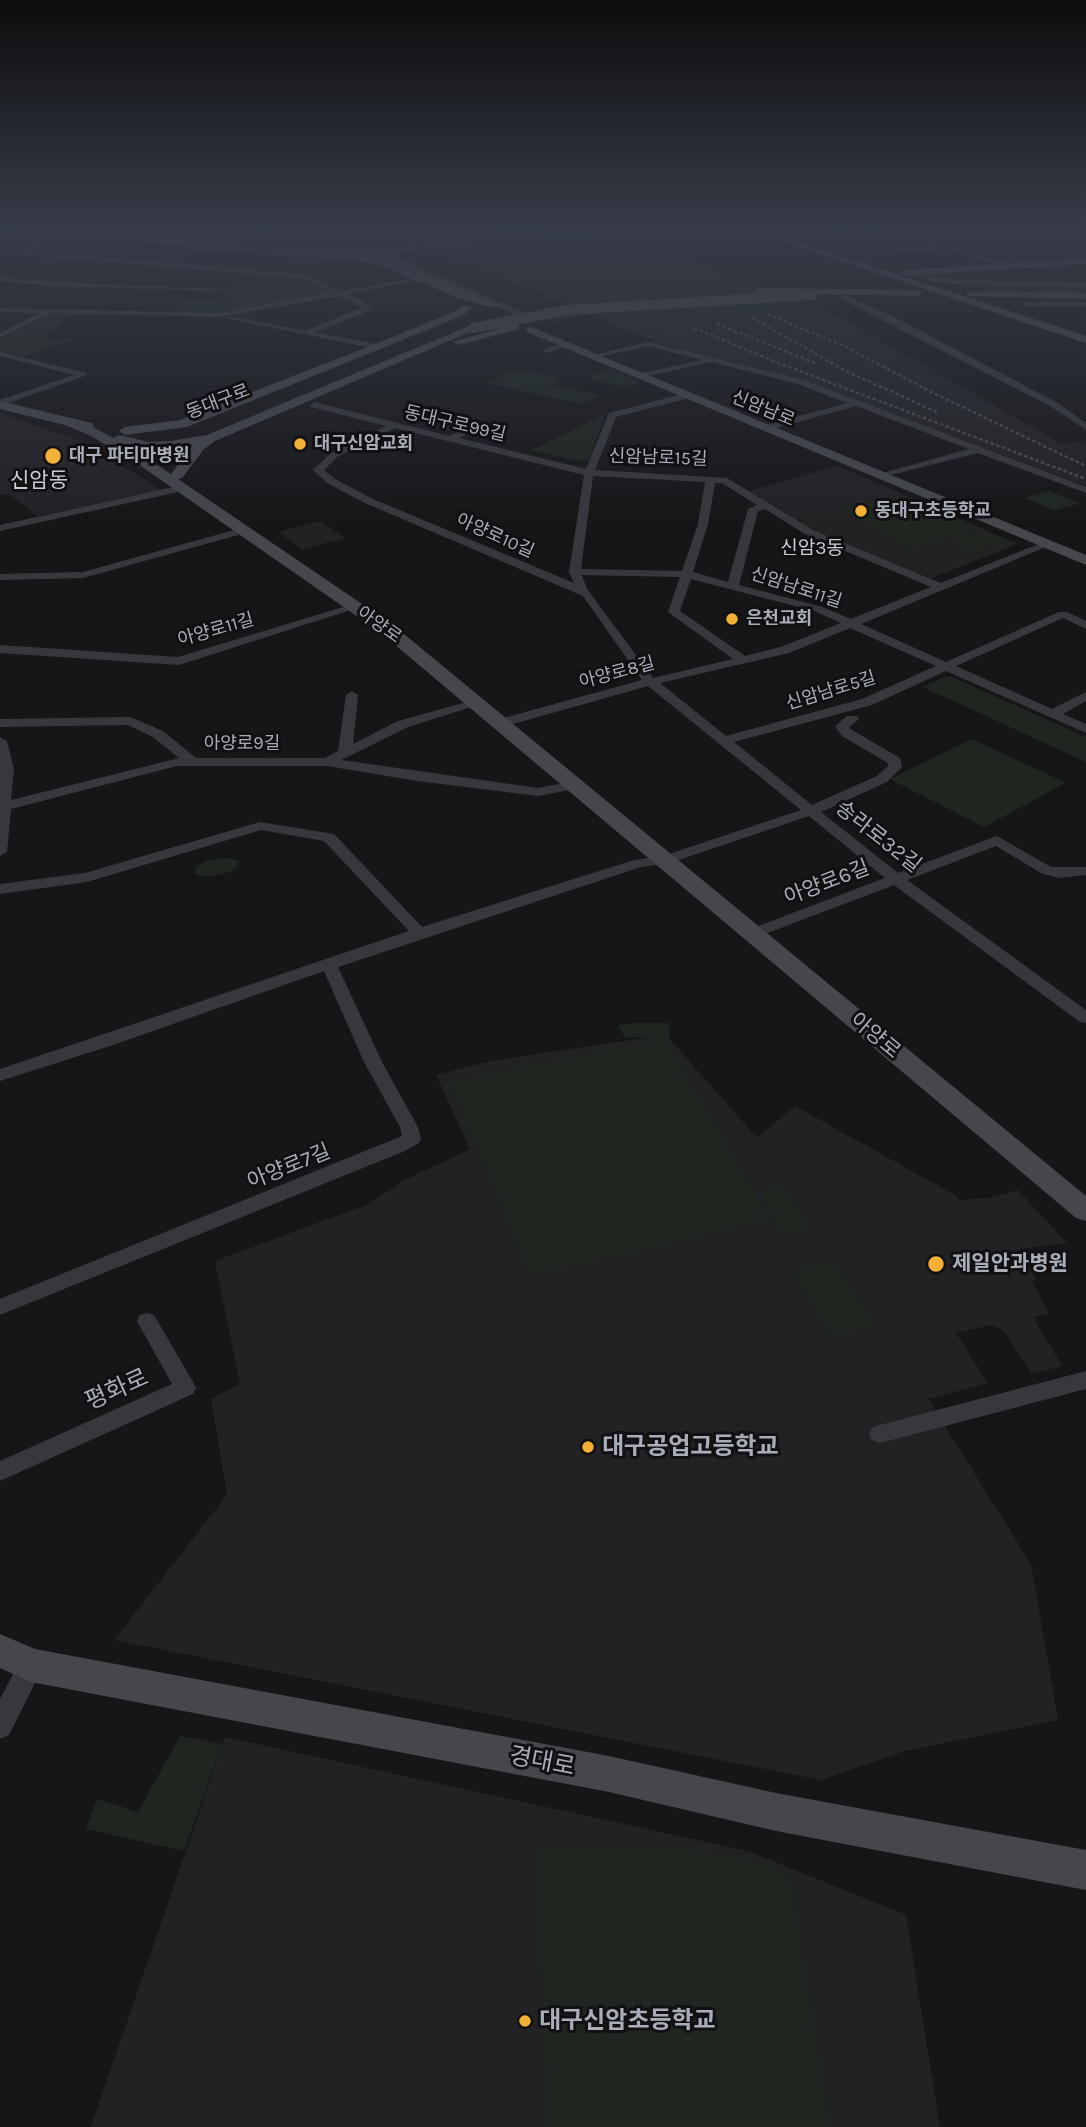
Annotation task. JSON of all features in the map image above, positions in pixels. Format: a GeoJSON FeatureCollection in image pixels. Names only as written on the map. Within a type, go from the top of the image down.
{"type":"FeatureCollection","features":[{"type":"Feature","properties":{"kind":"main road"},"geometry":{"type":"LineString","coordinates":[[118,431],[182,424],[426,327]]}},
{"type":"Feature","properties":{"kind":"main road"},"geometry":{"type":"LineString","coordinates":[[471,329],[475,327]]}},
{"type":"Feature","properties":{"kind":"main road"},"geometry":{"type":"LineString","coordinates":[[191,456],[402,367],[475,327]]}},
{"type":"Feature","properties":{"kind":"main road","name":"동대구로"},"geometry":{"type":"LineString","coordinates":[[211,430],[475,327]]}},
{"type":"Feature","properties":{"kind":"main road"},"geometry":{"type":"LineString","coordinates":[[471,329],[482,327]]}},
{"type":"Feature","properties":{"kind":"main road","name":"신암남로"},"geometry":{"type":"LineString","coordinates":[[534,327],[686,396],[1086,560]]}},
{"type":"Feature","properties":{"kind":"main road"},"geometry":{"type":"LineString","coordinates":[[1048,327],[1086,340]]}},
{"type":"Feature","properties":{"kind":"main road","name":"동대구로"},"geometry":{"type":"LineString","coordinates":[[211,430],[394,350],[471,329]]}},
{"type":"Feature","properties":{"kind":"main road"},"geometry":{"type":"LineString","coordinates":[[355,356],[394,350]]}},
{"type":"Feature","properties":{"kind":"main road"},"geometry":{"type":"LineString","coordinates":[[402,367],[415,350]]}},
{"type":"Feature","properties":{"kind":"main road"},"geometry":{"type":"LineString","coordinates":[[299,390],[308,375]]}},
{"type":"Feature","properties":{"kind":"main road"},"geometry":{"type":"LineString","coordinates":[[0,404],[93,428],[118,431],[211,430],[239,435]]}},
{"type":"Feature","properties":{"kind":"main road"},"geometry":{"type":"LineString","coordinates":[[70,422],[145,450],[211,430]]}},
{"type":"Feature","properties":{"kind":"main road"},"geometry":{"type":"LineString","coordinates":[[93,428],[145,450]]}},
{"type":"Feature","properties":{"kind":"main road"},"geometry":{"type":"LineString","coordinates":[[180,482],[191,456],[211,430]]}},
{"type":"Feature","properties":{"kind":"main road"},"geometry":{"type":"LineString","coordinates":[[118,431],[145,450]]}},
{"type":"Feature","properties":{"kind":"main road","name":"아양로"},"geometry":{"type":"LineString","coordinates":[[145,450],[180,482],[387,629],[1086,1211]]}},
{"type":"Feature","properties":{"kind":"main road","name":"경대로"},"geometry":{"type":"LineString","coordinates":[[16,1657],[609,1774],[776,1812],[1086,1870]]}},
{"type":"Feature","properties":{"kind":"street"},"geometry":{"type":"LineString","coordinates":[[0,336],[17,327]]}},
{"type":"Feature","properties":{"kind":"street"},"geometry":{"type":"LineString","coordinates":[[278,327],[377,347]]}},
{"type":"Feature","properties":{"kind":"street"},"geometry":{"type":"LineString","coordinates":[[306,333],[320,327]]}},
{"type":"Feature","properties":{"kind":"street"},"geometry":{"type":"LineString","coordinates":[[908,327],[1053,404],[1086,427]]}},
{"type":"Feature","properties":{"kind":"street"},"geometry":{"type":"LineString","coordinates":[[546,351],[566,344]]}},
{"type":"Feature","properties":{"kind":"street","name":"신암남로"},"geometry":{"type":"LineString","coordinates":[[594,356],[648,344],[804,383],[1086,490]]}},
{"type":"Feature","properties":{"kind":"street"},"geometry":{"type":"LineString","coordinates":[[0,354],[83,375],[0,404]]}},
{"type":"Feature","properties":{"kind":"street"},"geometry":{"type":"LineString","coordinates":[[640,376],[712,360]]}},
{"type":"Feature","properties":{"kind":"street","name":"신암남로15길"},"geometry":{"type":"LineString","coordinates":[[650,682],[587,594],[582,591],[575,572],[589,473],[612,415],[686,396]]}},
{"type":"Feature","properties":{"kind":"street"},"geometry":{"type":"LineString","coordinates":[[615,402],[631,410]]}},
{"type":"Feature","properties":{"kind":"street"},"geometry":{"type":"LineString","coordinates":[[766,428],[856,403]]}},
{"type":"Feature","properties":{"kind":"street","name":"동대구로99길"},"geometry":{"type":"LineString","coordinates":[[314,405],[589,473]]}},
{"type":"Feature","properties":{"kind":"street"},"geometry":{"type":"LineString","coordinates":[[1075,420],[1086,417]]}},
{"type":"Feature","properties":{"kind":"street","name":"아양로10길"},"geometry":{"type":"LineString","coordinates":[[392,426],[334,456],[318,470],[331,481],[394,512],[582,591]]}},
{"type":"Feature","properties":{"kind":"street"},"geometry":{"type":"LineString","coordinates":[[449,439],[473,428]]}},
{"type":"Feature","properties":{"kind":"street"},"geometry":{"type":"LineString","coordinates":[[882,476],[977,450]]}},
{"type":"Feature","properties":{"kind":"street","name":"신암남로15길"},"geometry":{"type":"LineString","coordinates":[[589,473],[724,480],[765,506]]}},
{"type":"Feature","properties":{"kind":"street"},"geometry":{"type":"LineString","coordinates":[[711,478],[703,524],[674,612],[743,660]]}},
{"type":"Feature","properties":{"kind":"street"},"geometry":{"type":"LineString","coordinates":[[0,528],[180,482]]}},
{"type":"Feature","properties":{"kind":"street"},"geometry":{"type":"LineString","coordinates":[[765,506],[808,532],[941,587]]}},
{"type":"Feature","properties":{"kind":"street","name":"신암남로11길"},"geometry":{"type":"LineString","coordinates":[[733,586],[753,509],[765,506]]}},
{"type":"Feature","properties":{"kind":"street"},"geometry":{"type":"LineString","coordinates":[[0,577],[83,575],[245,530]]}},
{"type":"Feature","properties":{"kind":"street","name":"아양로8길"},"geometry":{"type":"LineString","coordinates":[[501,723],[650,682],[785,650],[1048,544]]}},
{"type":"Feature","properties":{"kind":"street"},"geometry":{"type":"LineString","coordinates":[[575,572],[686,574]]}},
{"type":"Feature","properties":{"kind":"street","name":"신암남로11길"},"geometry":{"type":"LineString","coordinates":[[686,574],[818,609],[849,624]]}},
{"type":"Feature","properties":{"kind":"street","name":"아양로11길"},"geometry":{"type":"LineString","coordinates":[[0,649],[179,661],[354,607]]}},
{"type":"Feature","properties":{"kind":"street","name":"신암남로5길"},"geometry":{"type":"LineString","coordinates":[[724,741],[867,702],[1062,614],[1086,625]]}},
{"type":"Feature","properties":{"kind":"street","name":"신암남로5길"},"geometry":{"type":"LineString","coordinates":[[849,624],[1086,729]]}},
{"type":"Feature","properties":{"kind":"street"},"geometry":{"type":"LineString","coordinates":[[976,681],[994,672]]}},
{"type":"Feature","properties":{"kind":"street","name":"송라로32길"},"geometry":{"type":"LineString","coordinates":[[650,682],[896,879],[1086,1018]]}},
{"type":"Feature","properties":{"kind":"street"},"geometry":{"type":"LineString","coordinates":[[345,752],[352,695]]}},
{"type":"Feature","properties":{"kind":"street"},"geometry":{"type":"LineString","coordinates":[[1053,714],[1086,696]]}},
{"type":"Feature","properties":{"kind":"street","name":"아양로9길"},"geometry":{"type":"LineString","coordinates":[[1,807],[177,762],[327,762],[404,724],[478,703]]}},
{"type":"Feature","properties":{"kind":"street"},"geometry":{"type":"LineString","coordinates":[[0,1075],[107,1041],[419,933],[639,863],[665,860],[811,811],[882,779],[895,767],[895,761],[847,733],[842,726],[852,719]]}},
{"type":"Feature","properties":{"kind":"street"},"geometry":{"type":"LineString","coordinates":[[0,723],[130,721],[147,727],[194,763]]}},
{"type":"Feature","properties":{"kind":"street"},"geometry":{"type":"LineString","coordinates":[[0,741],[7,769],[1,807],[0,852]]}},
{"type":"Feature","properties":{"kind":"street"},"geometry":{"type":"LineString","coordinates":[[327,762],[538,792],[575,785]]}},
{"type":"Feature","properties":{"kind":"street"},"geometry":{"type":"LineString","coordinates":[[0,889],[87,877],[260,826],[329,838],[419,933]]}},
{"type":"Feature","properties":{"kind":"street","name":"아양로6길"},"geometry":{"type":"LineString","coordinates":[[751,934],[997,840],[1046,870],[1074,874],[1086,871]]}},
{"type":"Feature","properties":{"kind":"street","name":"아양로7길"},"geometry":{"type":"LineString","coordinates":[[0,1307],[412,1139],[409,1127],[373,1062],[328,963]]}},
{"type":"Feature","properties":{"kind":"street","name":"평화로"},"geometry":{"type":"LineString","coordinates":[[0,1471],[185,1388],[146,1321]]}},
{"type":"Feature","properties":{"kind":"street"},"geometry":{"type":"LineString","coordinates":[[880,1434],[1086,1380]]}},
{"type":"Feature","properties":{"kind":"street"},"geometry":{"type":"LineString","coordinates":[[0,1726],[16,1657]]}},
{"type":"Feature","properties":{"kind":"shaded area"},"geometry":{"type":"Polygon","coordinates":[[[24,327],[56,327],[46,337],[48,339],[76,339],[19,357],[0,352],[0,340],[24,327]]]}},
{"type":"Feature","properties":{"kind":"shaded area"},"geometry":{"type":"Polygon","coordinates":[[[619,327],[699,327],[647,338],[619,327]]]}},
{"type":"Feature","properties":{"kind":"shaded area"},"geometry":{"type":"Polygon","coordinates":[[[624,327],[856,327],[1062,444],[1083,441],[1086,444],[1086,486],[812,384],[651,342],[656,340],[624,327]]]}},
{"type":"Feature","properties":{"kind":"shaded area"},"geometry":{"type":"Polygon","coordinates":[[[609,368],[640,382],[625,387],[587,378],[609,368]]]}},
{"type":"Feature","properties":{"kind":"shaded area"},"geometry":{"type":"Polygon","coordinates":[[[517,369],[563,378],[552,385],[600,395],[582,404],[486,383],[517,369]]]}},
{"type":"Feature","properties":{"kind":"shaded area","name":"대구 파티마병원"},"geometry":{"type":"Polygon","coordinates":[[[0,413],[83,442],[162,490],[37,516],[10,495],[0,494],[0,413]]]}},
{"type":"Feature","properties":{"kind":"shaded area"},"geometry":{"type":"Polygon","coordinates":[[[605,414],[589,460],[578,461],[532,450],[605,414]]]}},
{"type":"Feature","properties":{"kind":"shaded area","name":"동대구초등학교"},"geometry":{"type":"Polygon","coordinates":[[[837,466],[1018,544],[931,578],[813,531],[748,491],[837,466]]]}},
{"type":"Feature","properties":{"kind":"shaded area"},"geometry":{"type":"Polygon","coordinates":[[[1049,491],[1080,503],[1055,511],[1025,498],[1049,491]]]}},
{"type":"Feature","properties":{"kind":"shaded area"},"geometry":{"type":"Polygon","coordinates":[[[899,495],[975,529],[911,549],[842,509],[846,505],[899,495]]]}},
{"type":"Feature","properties":{"kind":"shaded area"},"geometry":{"type":"Polygon","coordinates":[[[320,521],[345,538],[302,549],[278,532],[320,521]]]}},
{"type":"Feature","properties":{"kind":"shaded area"},"geometry":{"type":"Polygon","coordinates":[[[982,530],[1006,541],[972,552],[948,542],[982,530]]]}},
{"type":"Feature","properties":{"kind":"shaded area"},"geometry":{"type":"Polygon","coordinates":[[[944,677],[952,677],[1086,737],[1086,762],[923,687],[944,677]]]}},
{"type":"Feature","properties":{"kind":"shaded area"},"geometry":{"type":"Polygon","coordinates":[[[972,739],[1066,783],[984,827],[890,779],[972,739]]]}},
{"type":"Feature","properties":{"kind":"shaded area"},"geometry":{"type":"Polygon","coordinates":[[[228,858],[239,861],[236,868],[230,872],[207,877],[195,874],[196,868],[205,861],[228,858]]]}},
{"type":"Feature","properties":{"kind":"shaded area"},"geometry":{"type":"Polygon","coordinates":[[[668,1023],[670,1038],[664,1039],[771,1220],[531,1276],[450,1081],[661,1039],[625,1037],[617,1025],[668,1023]]]}},
{"type":"Feature","properties":{"kind":"shaded area","name":"대구공업고등학교"},"geometry":{"type":"Polygon","coordinates":[[[669,1038],[757,1138],[795,1106],[955,1195],[959,1200],[990,1198],[1018,1190],[1067,1243],[1019,1249],[1037,1280],[1032,1281],[1049,1314],[1033,1317],[1062,1366],[1031,1374],[1003,1330],[990,1325],[956,1333],[988,1383],[928,1399],[1031,1564],[1058,1720],[905,1751],[821,1780],[114,1640],[227,1495],[211,1399],[240,1384],[215,1261],[366,1205],[403,1181],[470,1149],[436,1075],[491,1061],[637,1039],[669,1038]]]}},
{"type":"Feature","properties":{"kind":"shaded area"},"geometry":{"type":"Polygon","coordinates":[[[784,1185],[809,1228],[783,1234],[758,1191],[784,1185]]]}},
{"type":"Feature","properties":{"kind":"shaded area"},"geometry":{"type":"Polygon","coordinates":[[[835,1260],[875,1326],[831,1337],[793,1270],[835,1260]]]}},
{"type":"Feature","properties":{"kind":"shaded area"},"geometry":{"type":"Polygon","coordinates":[[[180,1736],[222,1744],[184,1851],[86,1829],[97,1799],[138,1812],[180,1736]]]}},
{"type":"Feature","properties":{"kind":"shaded area","name":"대구신암초등학교"},"geometry":{"type":"Polygon","coordinates":[[[225,1737],[748,1851],[906,1915],[940,2127],[91,2127],[225,1737]]]}},
{"type":"Feature","properties":{"kind":"shaded area"},"geometry":{"type":"Polygon","coordinates":[[[682,1846],[761,1862],[790,1876],[830,2127],[549,2127],[535,1849],[682,1846]]]}},
{"type":"Feature","properties":{"kind":"railway"},"geometry":{"type":"LineString","coordinates":[[725,327],[815,363]]}},
{"type":"Feature","properties":{"kind":"railway"},"geometry":{"type":"LineString","coordinates":[[768,327],[846,371],[939,413]]}},
{"type":"Feature","properties":{"kind":"railway"},"geometry":{"type":"LineString","coordinates":[[799,327],[846,347],[933,393],[1086,466]]}},
{"type":"Feature","properties":{"kind":"railway"},"geometry":{"type":"LineString","coordinates":[[694,328],[776,362],[1086,479]]}},
{"type":"Feature","properties":{"kind":"place","name":"대구신암교회"},"geometry":{"type":"Point","coordinates":[300,444]}},
{"type":"Feature","properties":{"kind":"place","name":"대구 파티마병원"},"geometry":{"type":"Point","coordinates":[53,456]}},
{"type":"Feature","properties":{"kind":"place","name":"동대구초등학교"},"geometry":{"type":"Point","coordinates":[861,511]}},
{"type":"Feature","properties":{"kind":"place","name":"은천교회"},"geometry":{"type":"Point","coordinates":[732,619]}},
{"type":"Feature","properties":{"kind":"place","name":"제일안과병원"},"geometry":{"type":"Point","coordinates":[936,1264]}},
{"type":"Feature","properties":{"kind":"place","name":"대구공업고등학교"},"geometry":{"type":"Point","coordinates":[588,1447]}},
{"type":"Feature","properties":{"kind":"place","name":"대구신암초등학교"},"geometry":{"type":"Point","coordinates":[525,2021]}},
{"type":"Feature","properties":{"kind":"district","name":"신암동"},"geometry":{"type":"Point","coordinates":[39,481]}},
{"type":"Feature","properties":{"kind":"district","name":"신암3동"},"geometry":{"type":"Point","coordinates":[812,549]}}]}
